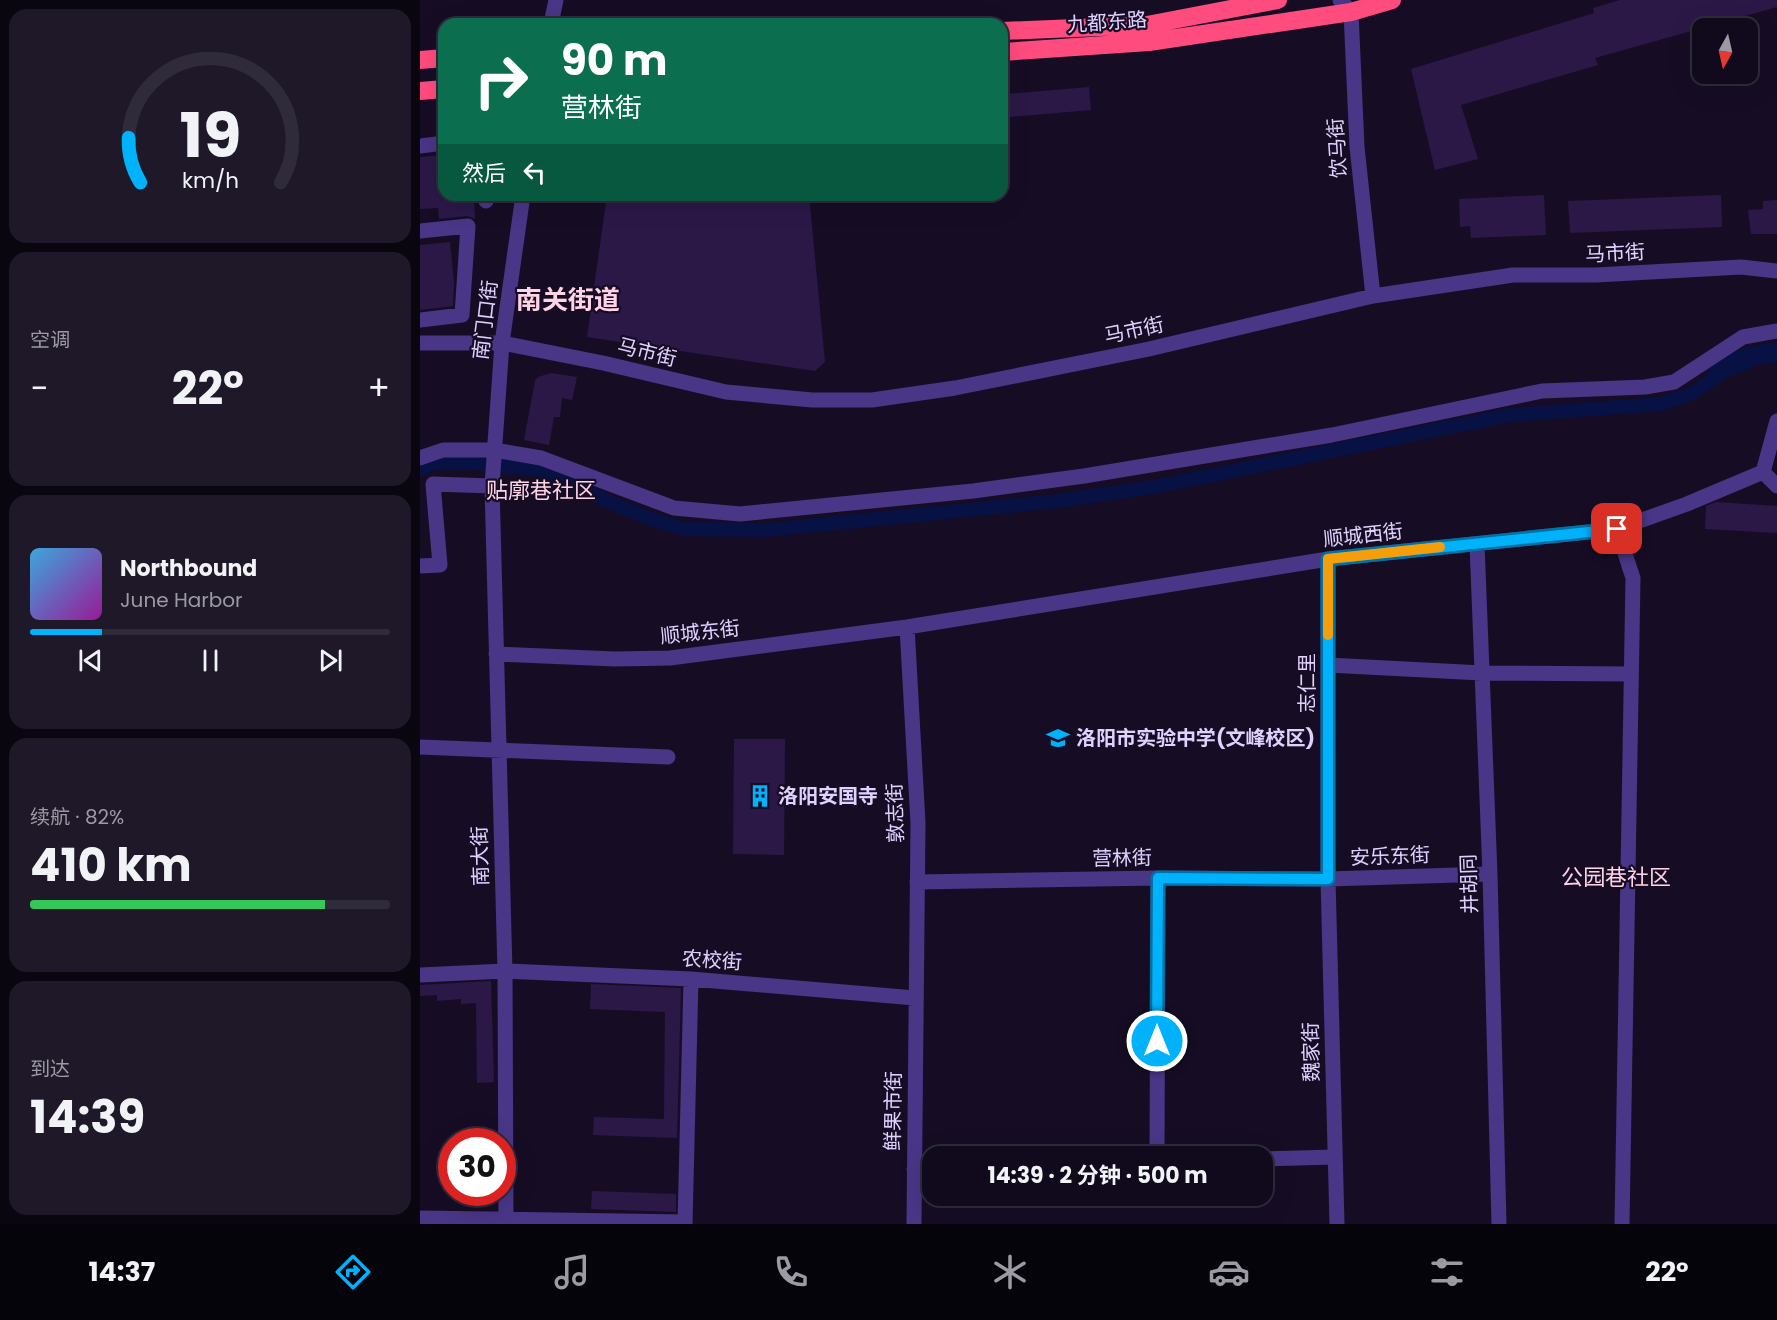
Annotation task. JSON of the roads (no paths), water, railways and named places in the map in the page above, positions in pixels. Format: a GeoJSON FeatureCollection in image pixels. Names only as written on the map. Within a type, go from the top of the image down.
{"type":"FeatureCollection","features":[{"type":"Feature","properties":{"kind":"highway","name":"九都东路"},"geometry":{"type":"LineString","coordinates":[[1008,31],[1147,25],[1278,0]]}},
{"type":"Feature","properties":{"kind":"highway","name":"九都东路"},"geometry":{"type":"LineString","coordinates":[[1008,51],[1149,42],[1345,6],[1392,0]]}},
{"type":"Feature","properties":{"kind":"highway"},"geometry":{"type":"LineString","coordinates":[[420,60],[438,58]]}},
{"type":"Feature","properties":{"kind":"highway"},"geometry":{"type":"LineString","coordinates":[[420,91],[438,90]]}},
{"type":"Feature","properties":{"kind":"street"},"geometry":{"type":"LineString","coordinates":[[552,18],[556,0]]}},
{"type":"Feature","properties":{"kind":"street","name":"饮马街"},"geometry":{"type":"LineString","coordinates":[[1345,6],[1373,296]]}},
{"type":"Feature","properties":{"kind":"street"},"geometry":{"type":"LineString","coordinates":[[420,146],[438,144]]}},
{"type":"Feature","properties":{"kind":"street","name":"南门口街"},"geometry":{"type":"LineString","coordinates":[[492,486],[502,343],[523,201]]}},
{"type":"Feature","properties":{"kind":"street"},"geometry":{"type":"LineString","coordinates":[[420,231],[468,226],[462,315],[420,320]]}},
{"type":"Feature","properties":{"kind":"street","name":"马市街"},"geometry":{"type":"LineString","coordinates":[[420,343],[502,343],[603,363],[726,392],[812,400],[872,400],[956,388],[1149,349],[1373,296],[1513,275],[1596,275],[1741,267],[1777,271]]}},
{"type":"Feature","properties":{"kind":"street"},"geometry":{"type":"LineString","coordinates":[[420,458],[443,450],[494,450],[541,458],[674,508],[752,513],[973,491],[1084,476],[1332,435],[1542,391],[1645,387],[1674,382],[1743,338],[1777,331]]}},
{"type":"Feature","properties":{"kind":"street"},"geometry":{"type":"LineString","coordinates":[[1777,422],[1763,472],[1777,486]]}},
{"type":"Feature","properties":{"kind":"street","name":"顺城西街"},"geometry":{"type":"LineString","coordinates":[[908,627],[1328,559],[1617,529],[1688,504],[1763,472]]}},
{"type":"Feature","properties":{"kind":"street"},"geometry":{"type":"LineString","coordinates":[[420,566],[440,565],[433,484],[492,486]]}},
{"type":"Feature","properties":{"kind":"street","name":"南大街"},"geometry":{"type":"LineString","coordinates":[[492,486],[505,971],[506,1221]]}},
{"type":"Feature","properties":{"kind":"street"},"geometry":{"type":"LineString","coordinates":[[1617,529],[1633,578],[1622,1224]]}},
{"type":"Feature","properties":{"kind":"street","name":"井胡同"},"geometry":{"type":"LineString","coordinates":[[1477,544],[1490,874],[1499,1224]]}},
{"type":"Feature","properties":{"kind":"street","name":"志仁里"},"geometry":{"type":"LineString","coordinates":[[1328,559],[1328,879]]}},
{"type":"Feature","properties":{"kind":"street","name":"顺城东街"},"geometry":{"type":"LineString","coordinates":[[496,654],[615,659],[670,658],[908,627]]}},
{"type":"Feature","properties":{"kind":"street","name":"敦志街"},"geometry":{"type":"LineString","coordinates":[[908,627],[918,823],[915,998]]}},
{"type":"Feature","properties":{"kind":"street"},"geometry":{"type":"LineString","coordinates":[[1328,665],[1482,673],[1631,674]]}},
{"type":"Feature","properties":{"kind":"street"},"geometry":{"type":"LineString","coordinates":[[420,747],[668,757]]}},
{"type":"Feature","properties":{"kind":"street","name":"安乐东街"},"geometry":{"type":"LineString","coordinates":[[1328,879],[1490,874]]}},
{"type":"Feature","properties":{"kind":"street"},"geometry":{"type":"LineString","coordinates":[[1157,1146],[1158,878]]}},
{"type":"Feature","properties":{"kind":"street","name":"营林街"},"geometry":{"type":"LineString","coordinates":[[917,882],[1158,878],[1328,879]]}},
{"type":"Feature","properties":{"kind":"street","name":"魏家街"},"geometry":{"type":"LineString","coordinates":[[1328,879],[1337,1224]]}},
{"type":"Feature","properties":{"kind":"street","name":"农校街"},"geometry":{"type":"LineString","coordinates":[[420,975],[505,971],[691,979],[915,998]]}},
{"type":"Feature","properties":{"kind":"street"},"geometry":{"type":"LineString","coordinates":[[420,1218],[685,1223],[691,979]]}},
{"type":"Feature","properties":{"kind":"street","name":"鲜果市街"},"geometry":{"type":"LineString","coordinates":[[914,1224],[915,998]]}},
{"type":"Feature","properties":{"kind":"street"},"geometry":{"type":"LineString","coordinates":[[1273,1159],[1335,1157]]}},
{"type":"Feature","properties":{"kind":"street"},"geometry":{"type":"LineString","coordinates":[[914,1169],[922,1169]]}},
{"type":"Feature","properties":{"kind":"waterway"},"geometry":{"type":"LineString","coordinates":[[420,469],[434,463],[463,462],[544,470],[589,493],[653,520],[685,529],[766,530],[1057,501],[1153,487],[1510,415],[1660,404],[1691,394],[1725,371],[1756,358],[1777,355]]}},
{"type":"Feature","properties":{"kind":"place","name":"洛阳市实验中学(文峰校区)"},"geometry":{"type":"Point","coordinates":[1058,738]}},
{"type":"Feature","properties":{"kind":"place","name":"洛阳安国寺"},"geometry":{"type":"Point","coordinates":[760,796]}},
{"type":"Feature","properties":{"kind":"district","name":"南关街道"},"geometry":{"type":"Point","coordinates":[568,300]}},
{"type":"Feature","properties":{"kind":"district","name":"贴廓巷社区"},"geometry":{"type":"Point","coordinates":[541,490]}},
{"type":"Feature","properties":{"kind":"district","name":"公园巷社区"},"geometry":{"type":"Point","coordinates":[1616,877]}}]}
